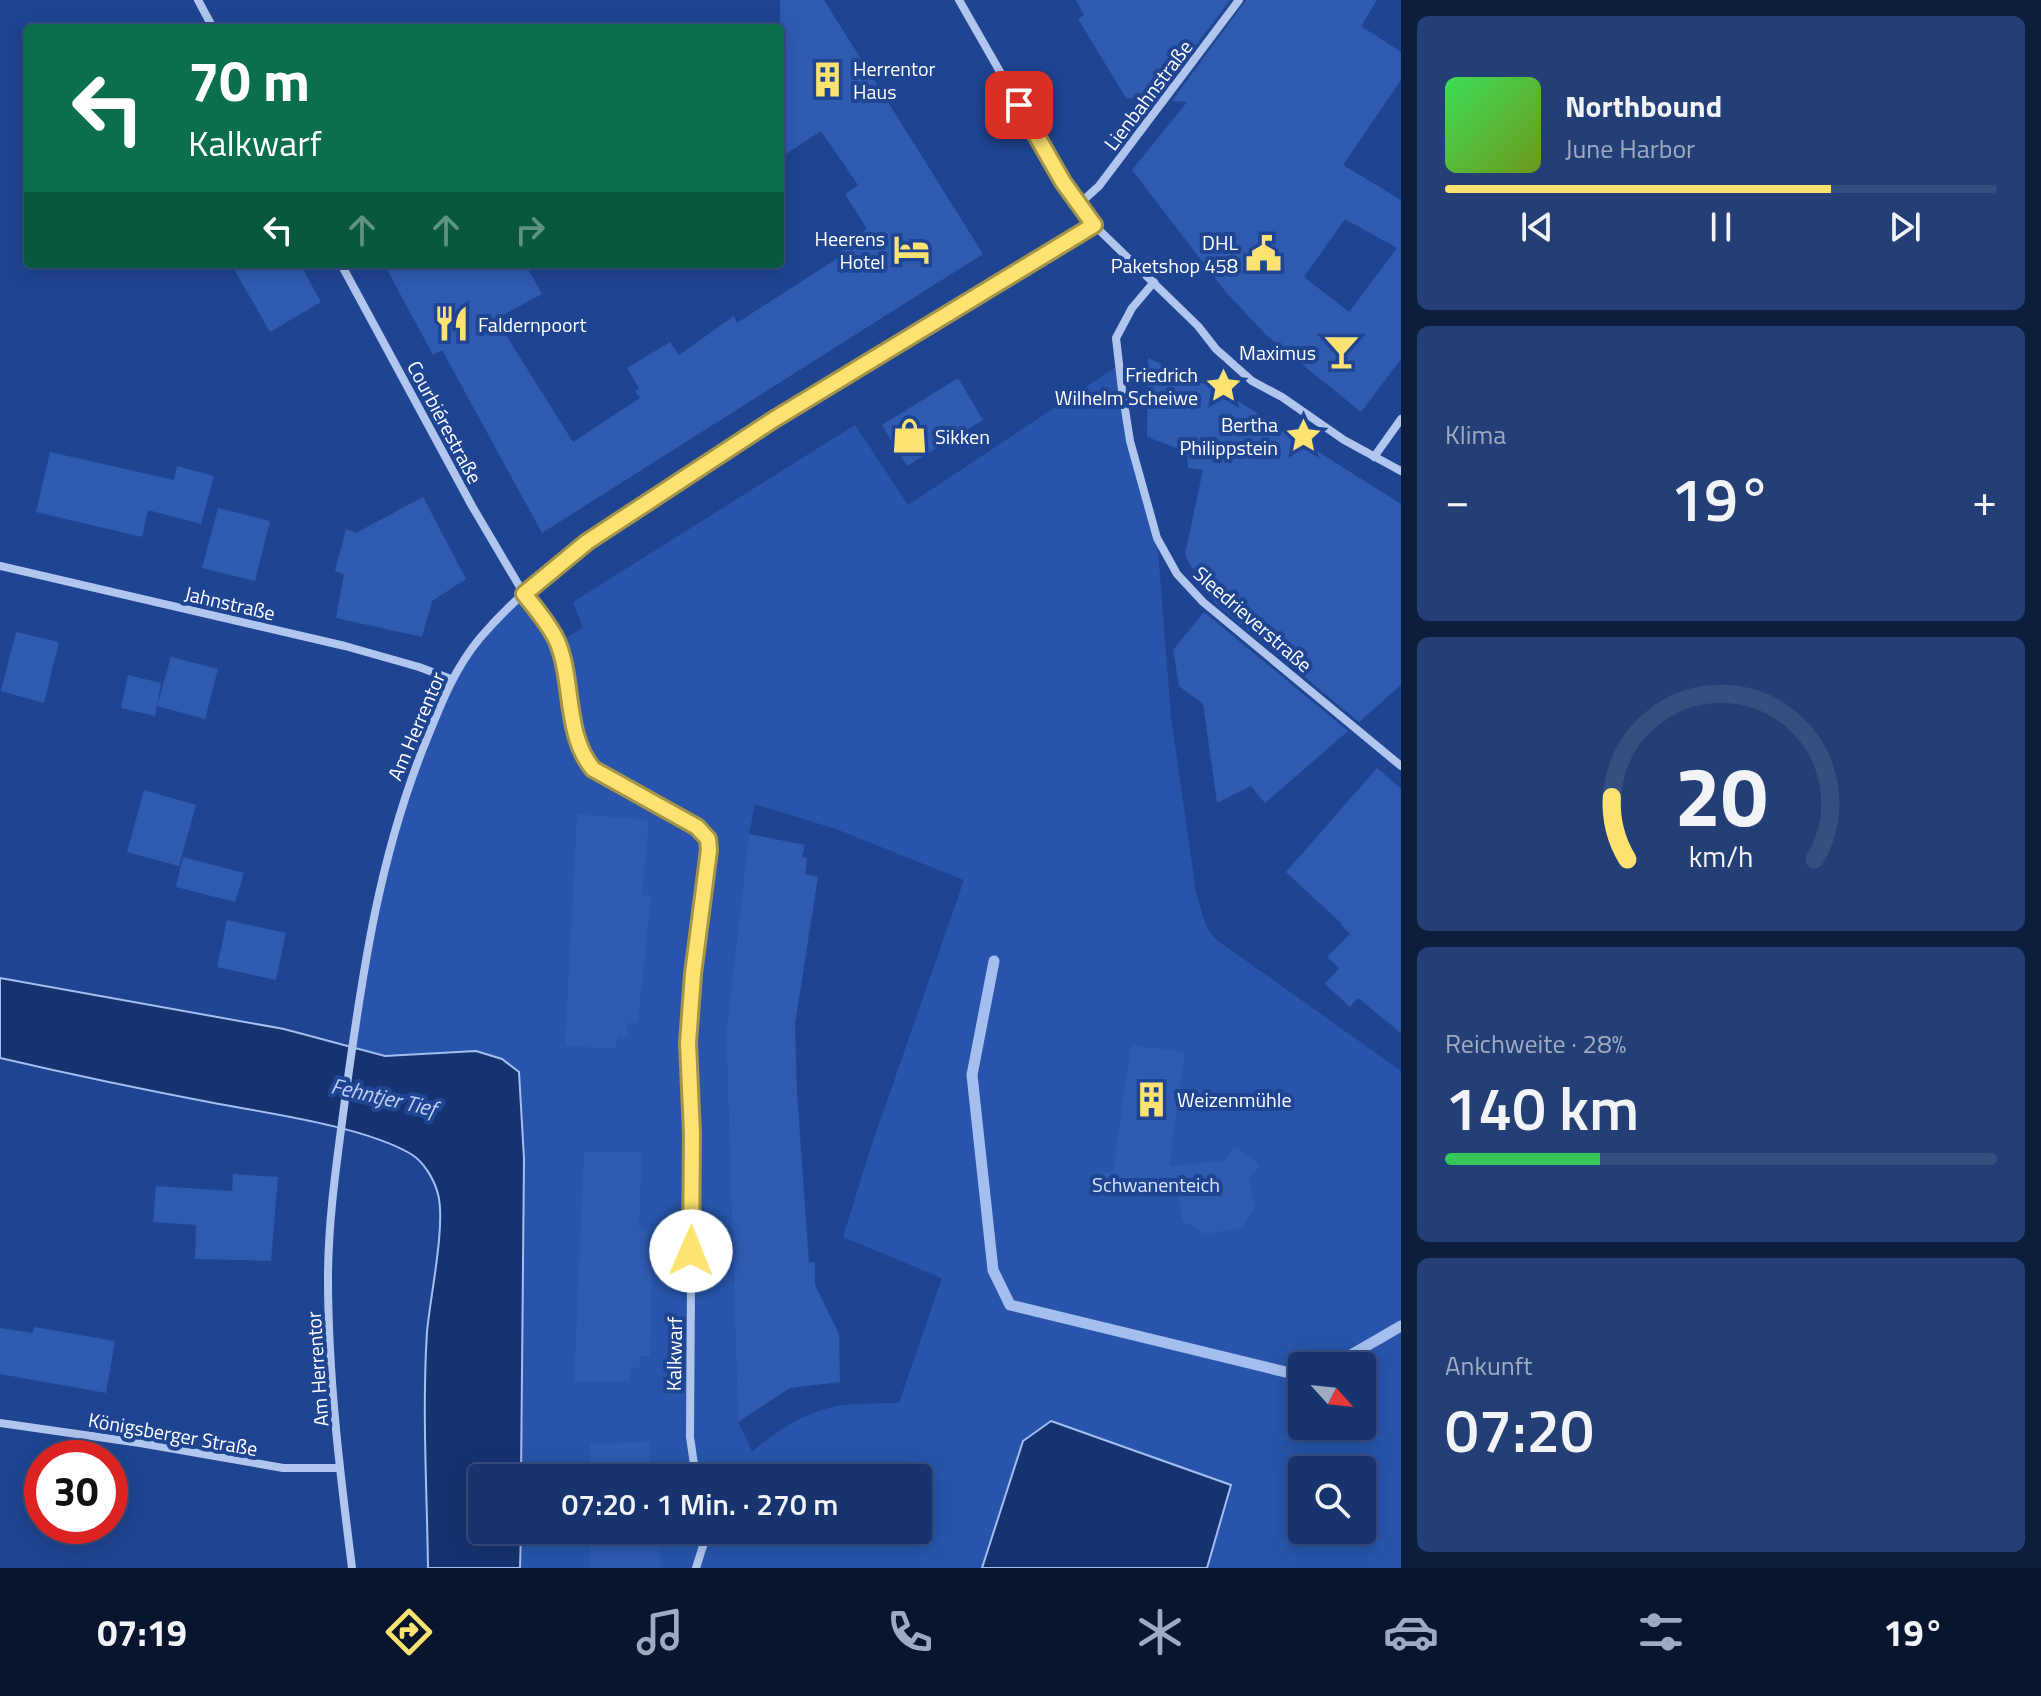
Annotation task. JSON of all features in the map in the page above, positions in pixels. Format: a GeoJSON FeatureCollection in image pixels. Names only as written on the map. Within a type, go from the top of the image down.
{"type":"FeatureCollection","features":[{"type":"Feature","properties":{"kind":"street"},"geometry":{"type":"LineString","coordinates":[[198,0],[211,24]]}},
{"type":"Feature","properties":{"kind":"street"},"geometry":{"type":"LineString","coordinates":[[959,0],[1078,205],[1094,225],[1198,326],[1216,349],[1252,381],[1282,397],[1344,440],[1401,471]]}},
{"type":"Feature","properties":{"kind":"street","name":"Lienbahnstraße"},"geometry":{"type":"LineString","coordinates":[[1078,205],[1099,186],[1239,0]]}},
{"type":"Feature","properties":{"kind":"street","name":"Am Herrentor"},"geometry":{"type":"LineString","coordinates":[[352,1568],[340,1468],[328,1286],[330,1224],[337,1160],[366,949],[390,840],[406,790],[451,679],[479,639],[524,594],[587,542],[762,427],[1094,225]]}},
{"type":"Feature","properties":{"kind":"street","name":"Courbiérestraße"},"geometry":{"type":"LineString","coordinates":[[343,268],[472,506],[524,594]]}},
{"type":"Feature","properties":{"kind":"street","name":"Sleedrieverstraße"},"geometry":{"type":"LineString","coordinates":[[1154,282],[1132,308],[1116,338],[1130,441],[1142,492],[1166,557],[1203,602],[1401,766]]}},
{"type":"Feature","properties":{"kind":"street"},"geometry":{"type":"LineString","coordinates":[[1374,457],[1401,419]]}},
{"type":"Feature","properties":{"kind":"street","name":"Jahnstraße"},"geometry":{"type":"LineString","coordinates":[[0,566],[345,646],[451,679]]}},
{"type":"Feature","properties":{"kind":"street","name":"Kalkwarf"},"geometry":{"type":"LineString","coordinates":[[524,594],[557,642],[583,757],[593,769],[697,827],[708,839],[688,1043],[692,1134],[690,1437],[694,1464]]}},
{"type":"Feature","properties":{"kind":"street","name":"Königsberger Straße"},"geometry":{"type":"LineString","coordinates":[[0,1423],[140,1443],[260,1465],[312,1470],[340,1468]]}},
{"type":"Feature","properties":{"kind":"street"},"geometry":{"type":"LineString","coordinates":[[696,1568],[704,1544]]}},
{"type":"Feature","properties":{"kind":"green space","name":"Schwanenteich"},"geometry":{"type":"Polygon","coordinates":[[[1119,365],[1130,441],[1157,538],[1171,717],[1196,892],[1206,926],[1214,938],[1401,1071],[1401,1568],[520,1568],[521,1544],[932,1544],[932,1464],[521,1464],[524,1159],[519,1072],[476,1051],[395,1057],[352,1048],[390,840],[462,661],[524,594],[558,642],[583,628],[573,602],[855,425],[908,505],[1119,365]],[[755,804],[749,834],[726,1032],[738,1421],[752,1452],[788,1426],[818,1411],[846,1405],[899,1403],[942,1278],[843,1237],[964,880],[836,829],[755,804]]]}},
{"type":"Feature","properties":{"kind":"water","name":"Fehntjer Tief"},"geometry":{"type":"Polygon","coordinates":[[[0,978],[284,1029],[385,1056],[476,1051],[502,1059],[519,1072],[524,1159],[521,1464],[468,1464],[468,1544],[521,1544],[520,1568],[428,1568],[426,1362],[440,1207],[434,1183],[420,1162],[392,1145],[344,1129],[0,1058],[0,978]]]}},
{"type":"Feature","properties":{"kind":"water"},"geometry":{"type":"Polygon","coordinates":[[[1051,1421],[1231,1485],[1207,1568],[982,1568],[1023,1441],[1051,1421]]]}},
{"type":"Feature","properties":{"kind":"building"},"geometry":{"type":"Polygon","coordinates":[[[780,0],[824,0],[983,254],[542,533],[442,350],[433,355],[386,268],[527,268],[542,294],[496,319],[573,442],[640,398],[635,391],[639,388],[627,368],[670,342],[679,355],[734,316],[737,323],[844,254],[839,246],[867,229],[845,194],[858,185],[821,131],[784,155],[784,24],[780,24],[780,0]]]}},
{"type":"Feature","properties":{"kind":"building"},"geometry":{"type":"Polygon","coordinates":[[[1076,0],[1230,0],[1155,100],[1126,98],[1078,19],[1084,15],[1076,0]]]}},
{"type":"Feature","properties":{"kind":"building"},"geometry":{"type":"Polygon","coordinates":[[[1246,0],[1377,0],[1361,26],[1401,52],[1401,80],[1343,165],[1401,200],[1401,359],[1361,412],[1267,336],[1225,291],[1132,170],[1187,102],[1172,101],[1246,0]],[[1345,219],[1304,277],[1349,312],[1397,248],[1345,219]]]}},
{"type":"Feature","properties":{"kind":"building"},"geometry":{"type":"Polygon","coordinates":[[[233,268],[302,268],[321,302],[270,332],[233,268]]]}},
{"type":"Feature","properties":{"kind":"building"},"geometry":{"type":"Polygon","coordinates":[[[1148,358],[1230,396],[1401,504],[1401,685],[1359,722],[1213,601],[1221,592],[1191,567],[1185,554],[1203,470],[1188,468],[1187,452],[1147,437],[1148,358]]]}},
{"type":"Feature","properties":{"kind":"building"},"geometry":{"type":"Polygon","coordinates":[[[958,378],[983,420],[907,466],[882,425],[958,378]]]}},
{"type":"Feature","properties":{"kind":"building"},"geometry":{"type":"Polygon","coordinates":[[[50,452],[174,480],[177,466],[214,476],[201,524],[148,510],[142,537],[36,512],[50,452]]]}},
{"type":"Feature","properties":{"kind":"building"},"geometry":{"type":"Polygon","coordinates":[[[423,497],[466,579],[432,601],[422,637],[336,618],[344,574],[335,571],[346,529],[356,533],[423,497]]]}},
{"type":"Feature","properties":{"kind":"building"},"geometry":{"type":"Polygon","coordinates":[[[218,508],[270,521],[255,581],[202,568],[218,508]]]}},
{"type":"Feature","properties":{"kind":"building"},"geometry":{"type":"Polygon","coordinates":[[[1204,612],[1348,731],[1265,803],[1251,786],[1217,803],[1203,704],[1179,686],[1173,650],[1204,612]]]}},
{"type":"Feature","properties":{"kind":"building"},"geometry":{"type":"Polygon","coordinates":[[[16,632],[59,642],[44,703],[1,691],[16,632]]]}},
{"type":"Feature","properties":{"kind":"building"},"geometry":{"type":"Polygon","coordinates":[[[171,657],[218,669],[205,719],[157,706],[171,657]]]}},
{"type":"Feature","properties":{"kind":"building"},"geometry":{"type":"Polygon","coordinates":[[[128,675],[161,683],[155,716],[121,708],[128,675]]]}},
{"type":"Feature","properties":{"kind":"building"},"geometry":{"type":"Polygon","coordinates":[[[1377,768],[1401,789],[1401,1033],[1358,998],[1350,1007],[1325,984],[1339,968],[1327,957],[1350,934],[1286,872],[1377,768]]]}},
{"type":"Feature","properties":{"kind":"building"},"geometry":{"type":"Polygon","coordinates":[[[144,790],[196,805],[179,866],[127,852],[144,790]]]}},
{"type":"Feature","properties":{"kind":"building"},"geometry":{"type":"Polygon","coordinates":[[[577,814],[649,820],[642,895],[651,895],[638,1023],[627,1023],[627,1037],[618,1036],[616,1049],[565,1046],[577,814]]]}},
{"type":"Feature","properties":{"kind":"building"},"geometry":{"type":"Polygon","coordinates":[[[749,834],[805,845],[802,857],[807,858],[805,874],[818,877],[795,1024],[797,1092],[809,1263],[815,1262],[815,1285],[839,1334],[840,1382],[790,1388],[738,1422],[726,1032],[749,834]]]}},
{"type":"Feature","properties":{"kind":"building"},"geometry":{"type":"Polygon","coordinates":[[[183,857],[244,873],[235,902],[176,887],[183,857]]]}},
{"type":"Feature","properties":{"kind":"building"},"geometry":{"type":"Polygon","coordinates":[[[227,920],[286,933],[276,980],[217,967],[227,920]]]}},
{"type":"Feature","properties":{"kind":"building","name":"Weizenmühle"},"geometry":{"type":"Polygon","coordinates":[[[1131,1045],[1185,1052],[1169,1166],[1225,1161],[1234,1146],[1260,1165],[1249,1179],[1255,1207],[1241,1228],[1206,1234],[1182,1221],[1178,1195],[1102,1184],[1102,1173],[1113,1172],[1131,1045]]]}},
{"type":"Feature","properties":{"kind":"building"},"geometry":{"type":"Polygon","coordinates":[[[584,1152],[642,1152],[639,1229],[652,1228],[650,1356],[639,1356],[640,1368],[630,1367],[630,1381],[574,1381],[584,1152]]]}},
{"type":"Feature","properties":{"kind":"building"},"geometry":{"type":"Polygon","coordinates":[[[233,1174],[278,1177],[271,1261],[195,1259],[196,1225],[153,1222],[156,1186],[232,1191],[233,1174]]]}},
{"type":"Feature","properties":{"kind":"building"},"geometry":{"type":"Polygon","coordinates":[[[34,1327],[115,1341],[106,1393],[0,1374],[0,1328],[33,1333],[34,1327]]]}},
{"type":"Feature","properties":{"kind":"building"},"geometry":{"type":"Polygon","coordinates":[[[649,1442],[649,1464],[590,1464],[590,1444],[649,1442]]]}},
{"type":"Feature","properties":{"kind":"building"},"geometry":{"type":"Polygon","coordinates":[[[590,1544],[660,1544],[660,1568],[590,1568],[590,1544]]]}},
{"type":"Feature","properties":{"kind":"waterway"},"geometry":{"type":"LineString","coordinates":[[994,961],[972,1075],[993,1270],[1010,1305],[1288,1373]]}},
{"type":"Feature","properties":{"kind":"waterway"},"geometry":{"type":"LineString","coordinates":[[1356,1352],[1401,1326]]}},
{"type":"Feature","properties":{"kind":"place","name":"Herrentor Haus"},"geometry":{"type":"Point","coordinates":[827,80]}},
{"type":"Feature","properties":{"kind":"place","name":"Heerens Hotel"},"geometry":{"type":"Point","coordinates":[911,250]}},
{"type":"Feature","properties":{"kind":"place","name":"DHL Paketshop 458"},"geometry":{"type":"Point","coordinates":[1264,253]}},
{"type":"Feature","properties":{"kind":"place","name":"Faldernpoort"},"geometry":{"type":"Point","coordinates":[452,324]}},
{"type":"Feature","properties":{"kind":"place","name":"Maximus"},"geometry":{"type":"Point","coordinates":[1342,352]}},
{"type":"Feature","properties":{"kind":"place","name":"Friedrich Wilhelm Scheiwe"},"geometry":{"type":"Point","coordinates":[1224,386]}},
{"type":"Feature","properties":{"kind":"place","name":"Bertha Philippstein"},"geometry":{"type":"Point","coordinates":[1304,435]}},
{"type":"Feature","properties":{"kind":"place","name":"Sikken"},"geometry":{"type":"Point","coordinates":[909,436]}},
{"type":"Feature","properties":{"kind":"place","name":"Weizenmühle"},"geometry":{"type":"Point","coordinates":[1151,1099]}},
{"type":"Feature","properties":{"kind":"route"},"geometry":{"type":"LineString","coordinates":[[691,1251],[692,1134],[688,1043],[708,839],[697,827],[593,769],[583,757],[557,642],[524,594],[587,542],[773,420],[1030,267],[1094,225],[1063,182],[1019,105]]}}]}
